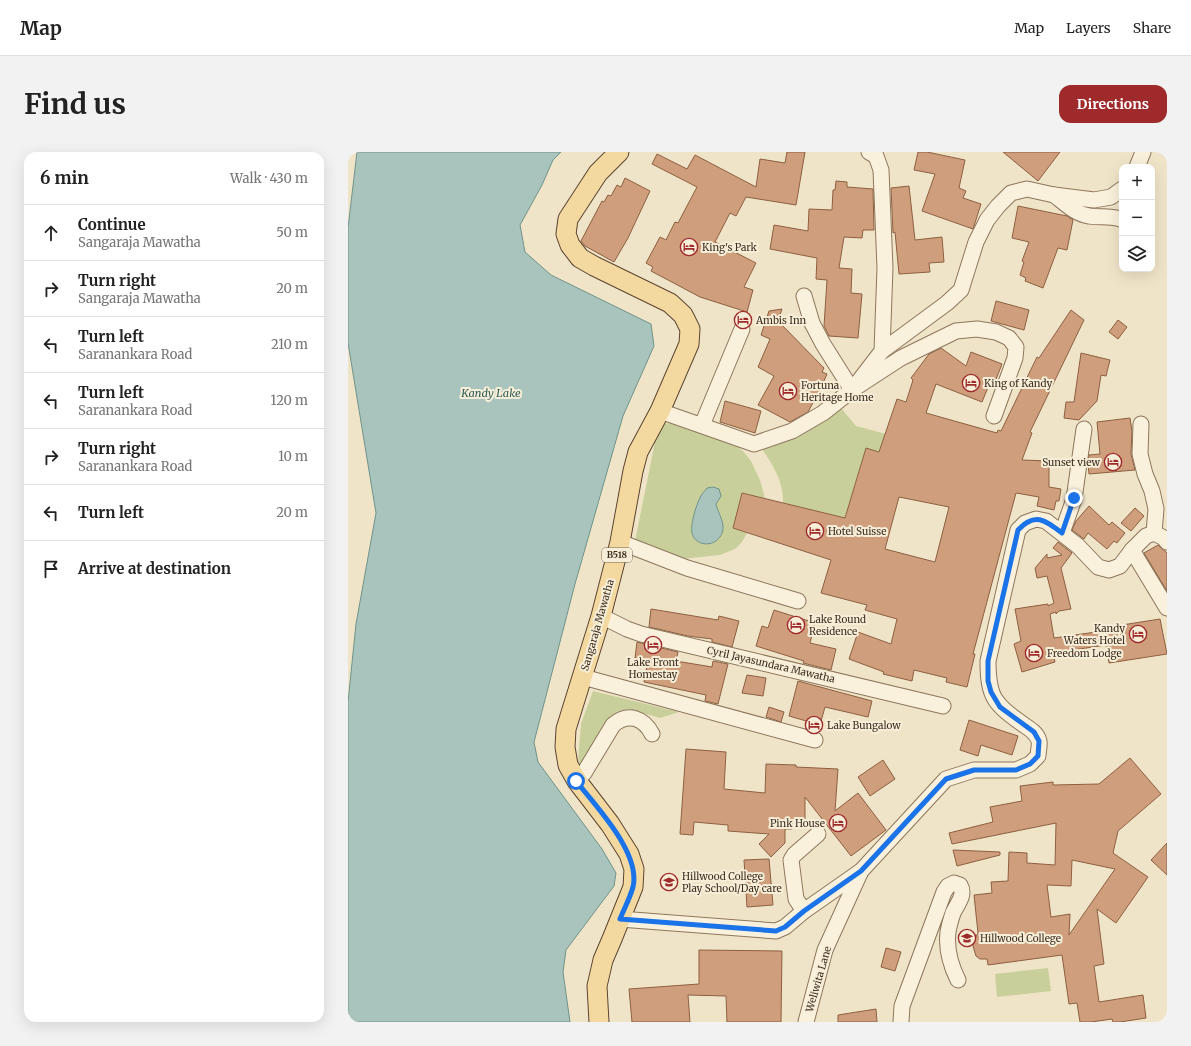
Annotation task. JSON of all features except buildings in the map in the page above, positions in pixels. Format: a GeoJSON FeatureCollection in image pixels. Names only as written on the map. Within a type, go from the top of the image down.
{"type":"FeatureCollection","features":[{"type":"Feature","properties":{"kind":"main road","name":"Sangaraja Mawatha"},"geometry":{"type":"LineString","coordinates":[[599,1022],[597,986],[603,960],[633,887],[634,869],[629,854],[610,824],[576,781],[568,765],[565,747],[566,729],[601,616],[620,542],[638,452],[660,411],[688,344],[690,329],[683,315],[670,303],[580,258],[570,245],[566,234],[568,219],[598,173],[619,152]]}},
{"type":"Feature","properties":{"kind":"street"},"geometry":{"type":"LineString","coordinates":[[1137,164],[1143,152]]}},
{"type":"Feature","properties":{"kind":"street"},"geometry":{"type":"LineString","coordinates":[[874,153],[881,170],[885,268],[882,351]]}},
{"type":"Feature","properties":{"kind":"street"},"geometry":{"type":"LineString","coordinates":[[852,390],[882,351],[947,303],[961,290],[976,242],[998,206],[1011,193],[1027,189],[1054,195],[1094,200],[1111,197],[1119,191]]}},
{"type":"Feature","properties":{"kind":"street"},"geometry":{"type":"LineString","coordinates":[[1054,195],[1079,214],[1087,216],[1111,216],[1119,219]]}},
{"type":"Feature","properties":{"kind":"street"},"geometry":{"type":"LineString","coordinates":[[804,296],[812,323],[823,344],[852,390]]}},
{"type":"Feature","properties":{"kind":"street"},"geometry":{"type":"LineString","coordinates":[[702,425],[742,328]]}},
{"type":"Feature","properties":{"kind":"street"},"geometry":{"type":"LineString","coordinates":[[660,411],[754,444],[792,431],[824,413],[852,390],[901,358],[956,331],[978,328],[996,332],[1008,338],[1016,347],[1015,358],[994,416]]}},
{"type":"Feature","properties":{"kind":"street"},"geometry":{"type":"LineString","coordinates":[[1141,424],[1140,454],[1156,509],[1154,533]]}},
{"type":"Feature","properties":{"kind":"street"},"geometry":{"type":"LineString","coordinates":[[1062,533],[1074,498],[1084,429]]}},
{"type":"Feature","properties":{"kind":"street"},"geometry":{"type":"LineString","coordinates":[[620,919],[776,931],[785,927],[804,911],[861,871],[946,779],[974,770],[1016,770],[1030,764],[1038,756],[1039,741],[1034,732],[1000,707],[991,692],[988,681],[988,661],[1018,530],[1025,523],[1036,519],[1046,521],[1078,546],[1098,567],[1109,570],[1120,566],[1132,550],[1146,536],[1154,533],[1164,538],[1167,542]]}},
{"type":"Feature","properties":{"kind":"street"},"geometry":{"type":"LineString","coordinates":[[620,542],[687,568],[798,601]]}},
{"type":"Feature","properties":{"kind":"street"},"geometry":{"type":"LineString","coordinates":[[1132,550],[1167,608]]}},
{"type":"Feature","properties":{"kind":"street","name":"Cyril Jayasundara Mawatha"},"geometry":{"type":"LineString","coordinates":[[601,616],[641,634],[943,706]]}},
{"type":"Feature","properties":{"kind":"street"},"geometry":{"type":"LineString","coordinates":[[583,677],[815,740]]}},
{"type":"Feature","properties":{"kind":"street"},"geometry":{"type":"LineString","coordinates":[[576,781],[584,773],[613,725],[620,719],[632,717],[641,721],[649,727],[652,734]]}},
{"type":"Feature","properties":{"kind":"street"},"geometry":{"type":"LineString","coordinates":[[804,911],[796,899],[791,860],[794,855],[818,834]]}},
{"type":"Feature","properties":{"kind":"street","name":"Weliwita Lane"},"geometry":{"type":"LineString","coordinates":[[806,1022],[825,950],[861,871]]}},
{"type":"Feature","properties":{"kind":"street"},"geometry":{"type":"LineString","coordinates":[[901,1022],[902,1006],[944,892],[948,886],[954,883],[960,885],[963,889],[962,895],[953,914],[948,932],[948,953],[951,965],[958,980]]}},
{"type":"Feature","properties":{"kind":"green space"},"geometry":{"type":"Polygon","coordinates":[[[841,408],[856,426],[886,434],[913,461],[866,448],[845,518],[783,503],[782,487],[773,466],[760,446],[797,434],[825,421],[841,408]]]}},
{"type":"Feature","properties":{"kind":"green space"},"geometry":{"type":"Polygon","coordinates":[[[669,423],[729,440],[743,451],[751,461],[760,480],[765,498],[742,493],[733,528],[747,533],[742,542],[735,549],[720,555],[682,559],[635,541],[658,427],[669,423]]]}},
{"type":"Feature","properties":{"kind":"green space"},"geometry":{"type":"Polygon","coordinates":[[[593,691],[679,712],[660,718],[629,709],[618,711],[609,718],[599,733],[585,761],[580,764],[578,761],[581,724],[593,691]]]}},
{"type":"Feature","properties":{"kind":"green space"},"geometry":{"type":"Polygon","coordinates":[[[1048,968],[1051,991],[997,997],[995,974],[1048,968]]]}},
{"type":"Feature","properties":{"kind":"water","name":"Kandy Lake"},"geometry":{"type":"Polygon","coordinates":[[[357,152],[561,152],[553,160],[542,185],[520,225],[525,252],[551,275],[651,324],[654,346],[623,416],[575,584],[534,742],[538,762],[602,849],[616,873],[614,886],[566,950],[563,972],[570,1022],[348,1022],[348,702],[356,624],[376,513],[348,343],[348,228],[357,152]]]}},
{"type":"Feature","properties":{"kind":"water"},"geometry":{"type":"Polygon","coordinates":[[[713,487],[719,489],[721,496],[716,504],[723,530],[716,541],[707,544],[694,538],[692,530],[697,505],[701,495],[707,488],[713,487]]]}},
{"type":"Feature","properties":{"kind":"place","name":"King's Park"},"geometry":{"type":"Point","coordinates":[689,247]}},
{"type":"Feature","properties":{"kind":"place","name":"Ambis Inn"},"geometry":{"type":"Point","coordinates":[743,320]}},
{"type":"Feature","properties":{"kind":"place","name":"King of Kandy"},"geometry":{"type":"Point","coordinates":[971,383]}},
{"type":"Feature","properties":{"kind":"place","name":"Fortuna Heritage Home"},"geometry":{"type":"Point","coordinates":[788,391]}},
{"type":"Feature","properties":{"kind":"place","name":"Sunset view"},"geometry":{"type":"Point","coordinates":[1113,462]}},
{"type":"Feature","properties":{"kind":"place","name":"Hotel Suisse"},"geometry":{"type":"Point","coordinates":[815,531]}},
{"type":"Feature","properties":{"kind":"place","name":"Lake Round Residence"},"geometry":{"type":"Point","coordinates":[796,625]}},
{"type":"Feature","properties":{"kind":"place","name":"Kandy Waters Hotel"},"geometry":{"type":"Point","coordinates":[1138,634]}},
{"type":"Feature","properties":{"kind":"place","name":"Lake Front Homestay"},"geometry":{"type":"Point","coordinates":[653,645]}},
{"type":"Feature","properties":{"kind":"place","name":"Freedom Lodge"},"geometry":{"type":"Point","coordinates":[1034,653]}},
{"type":"Feature","properties":{"kind":"place","name":"Lake Bungalow"},"geometry":{"type":"Point","coordinates":[814,725]}},
{"type":"Feature","properties":{"kind":"place","name":"Pink House"},"geometry":{"type":"Point","coordinates":[838,823]}},
{"type":"Feature","properties":{"kind":"place","name":"Hillwood College Play School/Day care"},"geometry":{"type":"Point","coordinates":[669,882]}},
{"type":"Feature","properties":{"kind":"place","name":"Hillwood College"},"geometry":{"type":"Point","coordinates":[967,938]}},
{"type":"Feature","properties":{"kind":"route"},"geometry":{"type":"LineString","coordinates":[[576,781],[610,824],[629,854],[634,869],[633,887],[620,919],[776,931],[785,927],[804,911],[861,871],[946,779],[974,770],[1016,770],[1030,764],[1038,756],[1039,741],[1034,732],[1000,707],[991,692],[988,681],[988,661],[1018,530],[1025,523],[1036,519],[1046,521],[1062,533],[1074,498]]}}]}
